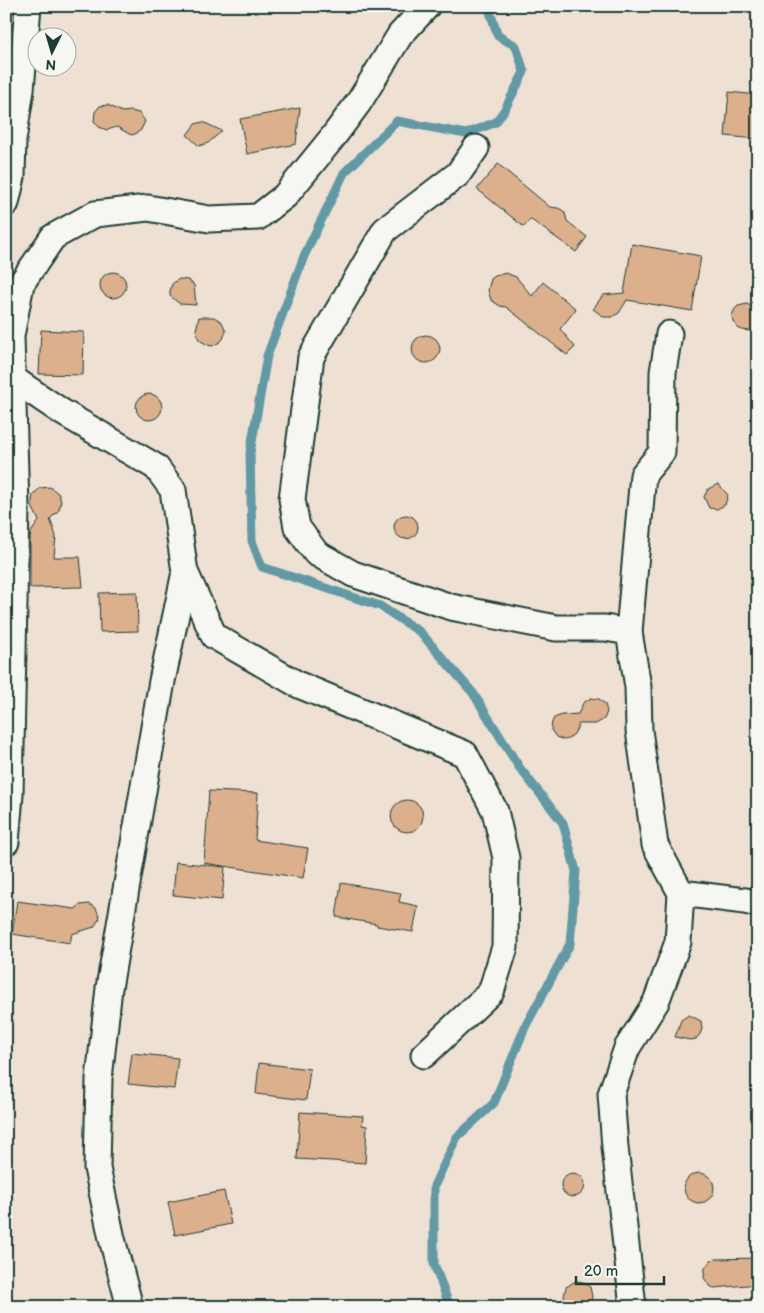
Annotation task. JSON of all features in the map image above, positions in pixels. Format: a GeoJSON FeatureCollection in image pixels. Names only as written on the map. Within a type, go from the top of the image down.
{"type":"FeatureCollection","features":[{"type":"Feature","properties":{"kind":"street"},"geometry":{"type":"LineString","coordinates":[[6,203],[12,177],[14,140],[22,90],[28,6]]}},
{"type":"Feature","properties":{"kind":"street"},"geometry":{"type":"LineString","coordinates":[[6,842],[10,795],[16,508],[9,376],[11,336],[21,284],[53,237],[94,214],[148,208],[209,219],[258,217],[285,196],[333,137],[360,102],[400,35],[427,6]]}},
{"type":"Feature","properties":{"kind":"street"},"geometry":{"type":"LineString","coordinates":[[476,148],[458,174],[386,230],[311,357],[292,499],[297,527],[316,553],[353,574],[451,607],[556,628],[606,628],[629,632]]}},
{"type":"Feature","properties":{"kind":"street"},"geometry":{"type":"LineString","coordinates":[[633,1307],[611,1094],[627,1048],[656,1002],[678,942],[681,893],[655,845],[639,730],[638,686],[629,632],[643,475],[662,452],[663,372],[669,334]]}},
{"type":"Feature","properties":{"kind":"street"},"geometry":{"type":"LineString","coordinates":[[9,376],[62,412],[156,466],[173,490],[185,572],[214,636],[299,685],[465,754],[495,811],[506,858],[505,947],[491,992],[424,1055]]}},
{"type":"Feature","properties":{"kind":"street"},"geometry":{"type":"LineString","coordinates":[[130,1307],[112,1239],[97,1168],[99,1079],[114,959],[162,681],[185,572]]}},
{"type":"Feature","properties":{"kind":"street"},"geometry":{"type":"LineString","coordinates":[[681,893],[758,904]]}},
{"type":"Feature","properties":{"kind":"building"},"geometry":{"type":"Polygon","coordinates":[[[729,92],[758,95],[758,139],[725,136],[729,92]]]}},
{"type":"Feature","properties":{"kind":"building"},"geometry":{"type":"Polygon","coordinates":[[[108,105],[122,112],[131,111],[139,113],[145,121],[141,130],[131,135],[117,127],[107,130],[99,127],[94,121],[95,112],[100,106],[108,105]]]}},
{"type":"Feature","properties":{"kind":"building"},"geometry":{"type":"Polygon","coordinates":[[[300,108],[296,144],[247,154],[240,119],[300,108]]]}},
{"type":"Feature","properties":{"kind":"building"},"geometry":{"type":"Polygon","coordinates":[[[203,122],[222,131],[208,143],[199,146],[187,135],[195,124],[203,122]]]}},
{"type":"Feature","properties":{"kind":"building"},"geometry":{"type":"Polygon","coordinates":[[[498,164],[550,207],[562,210],[567,221],[587,237],[576,252],[530,219],[524,227],[477,189],[498,164]]]}},
{"type":"Feature","properties":{"kind":"building"},"geometry":{"type":"Polygon","coordinates":[[[632,244],[701,256],[692,311],[627,300],[619,313],[612,317],[604,317],[593,309],[603,295],[624,293],[632,244]]]}},
{"type":"Feature","properties":{"kind":"building"},"geometry":{"type":"Polygon","coordinates":[[[113,272],[122,276],[126,285],[122,294],[113,298],[104,294],[100,285],[104,276],[113,272]]]}},
{"type":"Feature","properties":{"kind":"building"},"geometry":{"type":"Polygon","coordinates":[[[506,273],[516,277],[532,296],[543,282],[576,309],[560,329],[575,347],[567,355],[506,307],[500,306],[491,300],[488,290],[491,279],[506,273]]]}},
{"type":"Feature","properties":{"kind":"building"},"geometry":{"type":"Polygon","coordinates":[[[179,279],[188,280],[194,285],[196,305],[180,304],[170,296],[172,284],[179,279]]]}},
{"type":"Feature","properties":{"kind":"building"},"geometry":{"type":"Polygon","coordinates":[[[747,304],[758,310],[758,332],[742,330],[733,322],[732,315],[735,309],[738,306],[747,304]]]}},
{"type":"Feature","properties":{"kind":"building"},"geometry":{"type":"Polygon","coordinates":[[[199,317],[214,317],[222,322],[226,331],[220,342],[212,346],[199,340],[196,330],[199,317]]]}},
{"type":"Feature","properties":{"kind":"building"},"geometry":{"type":"Polygon","coordinates":[[[41,330],[84,332],[83,375],[39,374],[41,330]]]}},
{"type":"Feature","properties":{"kind":"building"},"geometry":{"type":"Polygon","coordinates":[[[426,335],[436,339],[440,349],[436,359],[426,363],[416,359],[412,349],[416,339],[426,335]]]}},
{"type":"Feature","properties":{"kind":"building"},"geometry":{"type":"Polygon","coordinates":[[[149,394],[158,398],[162,407],[158,416],[149,420],[140,416],[136,407],[140,398],[149,394]]]}},
{"type":"Feature","properties":{"kind":"building"},"geometry":{"type":"Polygon","coordinates":[[[718,484],[728,495],[725,505],[717,509],[709,508],[704,497],[708,489],[718,484]]]}},
{"type":"Feature","properties":{"kind":"building"},"geometry":{"type":"Polygon","coordinates":[[[50,487],[58,493],[61,501],[59,510],[50,519],[56,536],[54,557],[80,557],[83,587],[30,588],[30,539],[31,532],[39,521],[32,506],[32,500],[33,495],[40,488],[50,487]]]}},
{"type":"Feature","properties":{"kind":"building"},"geometry":{"type":"Polygon","coordinates":[[[401,515],[411,515],[418,522],[418,532],[411,539],[401,539],[394,532],[394,522],[401,515]]]}},
{"type":"Feature","properties":{"kind":"building"},"geometry":{"type":"Polygon","coordinates":[[[137,592],[138,631],[100,632],[99,593],[137,592]]]}},
{"type":"Feature","properties":{"kind":"building"},"geometry":{"type":"Polygon","coordinates":[[[591,698],[599,699],[605,704],[607,712],[604,719],[596,724],[579,724],[574,734],[568,739],[564,740],[556,737],[551,730],[554,718],[562,715],[578,714],[583,703],[591,698]]]}},
{"type":"Feature","properties":{"kind":"building"},"geometry":{"type":"Polygon","coordinates":[[[209,791],[258,793],[255,840],[308,848],[303,878],[204,863],[209,791]]]}},
{"type":"Feature","properties":{"kind":"building"},"geometry":{"type":"Polygon","coordinates":[[[407,800],[418,805],[423,816],[418,827],[407,832],[396,827],[391,816],[396,805],[407,800]]]}},
{"type":"Feature","properties":{"kind":"building"},"geometry":{"type":"Polygon","coordinates":[[[176,862],[225,867],[222,900],[173,895],[176,862]]]}},
{"type":"Feature","properties":{"kind":"building"},"geometry":{"type":"Polygon","coordinates":[[[341,883],[401,893],[399,902],[418,906],[413,932],[336,917],[341,883]]]}},
{"type":"Feature","properties":{"kind":"building"},"geometry":{"type":"Polygon","coordinates":[[[17,901],[75,909],[80,905],[89,904],[96,908],[100,918],[94,927],[72,934],[70,943],[12,934],[17,901]]]}},
{"type":"Feature","properties":{"kind":"building"},"geometry":{"type":"Polygon","coordinates":[[[689,1015],[701,1021],[702,1029],[700,1034],[696,1039],[690,1040],[675,1037],[681,1020],[689,1015]]]}},
{"type":"Feature","properties":{"kind":"building"},"geometry":{"type":"Polygon","coordinates":[[[132,1053],[178,1058],[174,1089],[128,1084],[132,1053]]]}},
{"type":"Feature","properties":{"kind":"building"},"geometry":{"type":"Polygon","coordinates":[[[259,1063],[310,1069],[306,1100],[256,1094],[259,1063]]]}},
{"type":"Feature","properties":{"kind":"building"},"geometry":{"type":"Polygon","coordinates":[[[300,1112],[363,1116],[362,1125],[367,1126],[365,1163],[297,1159],[300,1112]]]}},
{"type":"Feature","properties":{"kind":"building"},"geometry":{"type":"Polygon","coordinates":[[[573,1173],[582,1176],[585,1185],[582,1194],[573,1197],[564,1194],[561,1185],[564,1176],[573,1173]]]}},
{"type":"Feature","properties":{"kind":"building"},"geometry":{"type":"Polygon","coordinates":[[[699,1173],[710,1177],[714,1188],[710,1199],[699,1203],[688,1199],[684,1188],[688,1177],[699,1173]]]}},
{"type":"Feature","properties":{"kind":"building"},"geometry":{"type":"Polygon","coordinates":[[[224,1191],[231,1224],[175,1235],[168,1202],[224,1191]]]}},
{"type":"Feature","properties":{"kind":"building"},"geometry":{"type":"Polygon","coordinates":[[[758,1258],[758,1284],[714,1288],[704,1278],[705,1268],[711,1260],[758,1258]]]}},
{"type":"Feature","properties":{"kind":"building"},"geometry":{"type":"Polygon","coordinates":[[[578,1281],[590,1287],[592,1296],[590,1307],[566,1307],[564,1296],[566,1287],[578,1281]]]}},
{"type":"Feature","properties":{"kind":"waterway"},"geometry":{"type":"LineString","coordinates":[[450,1307],[434,1264],[434,1186],[457,1137],[494,1103],[525,1027],[570,944],[576,871],[563,823],[519,767],[473,693],[420,632],[380,606],[262,567],[252,541],[250,453],[267,356],[304,256],[344,173],[397,121],[466,134],[496,122],[505,109],[524,72],[516,46],[498,36],[488,6]]}}]}
